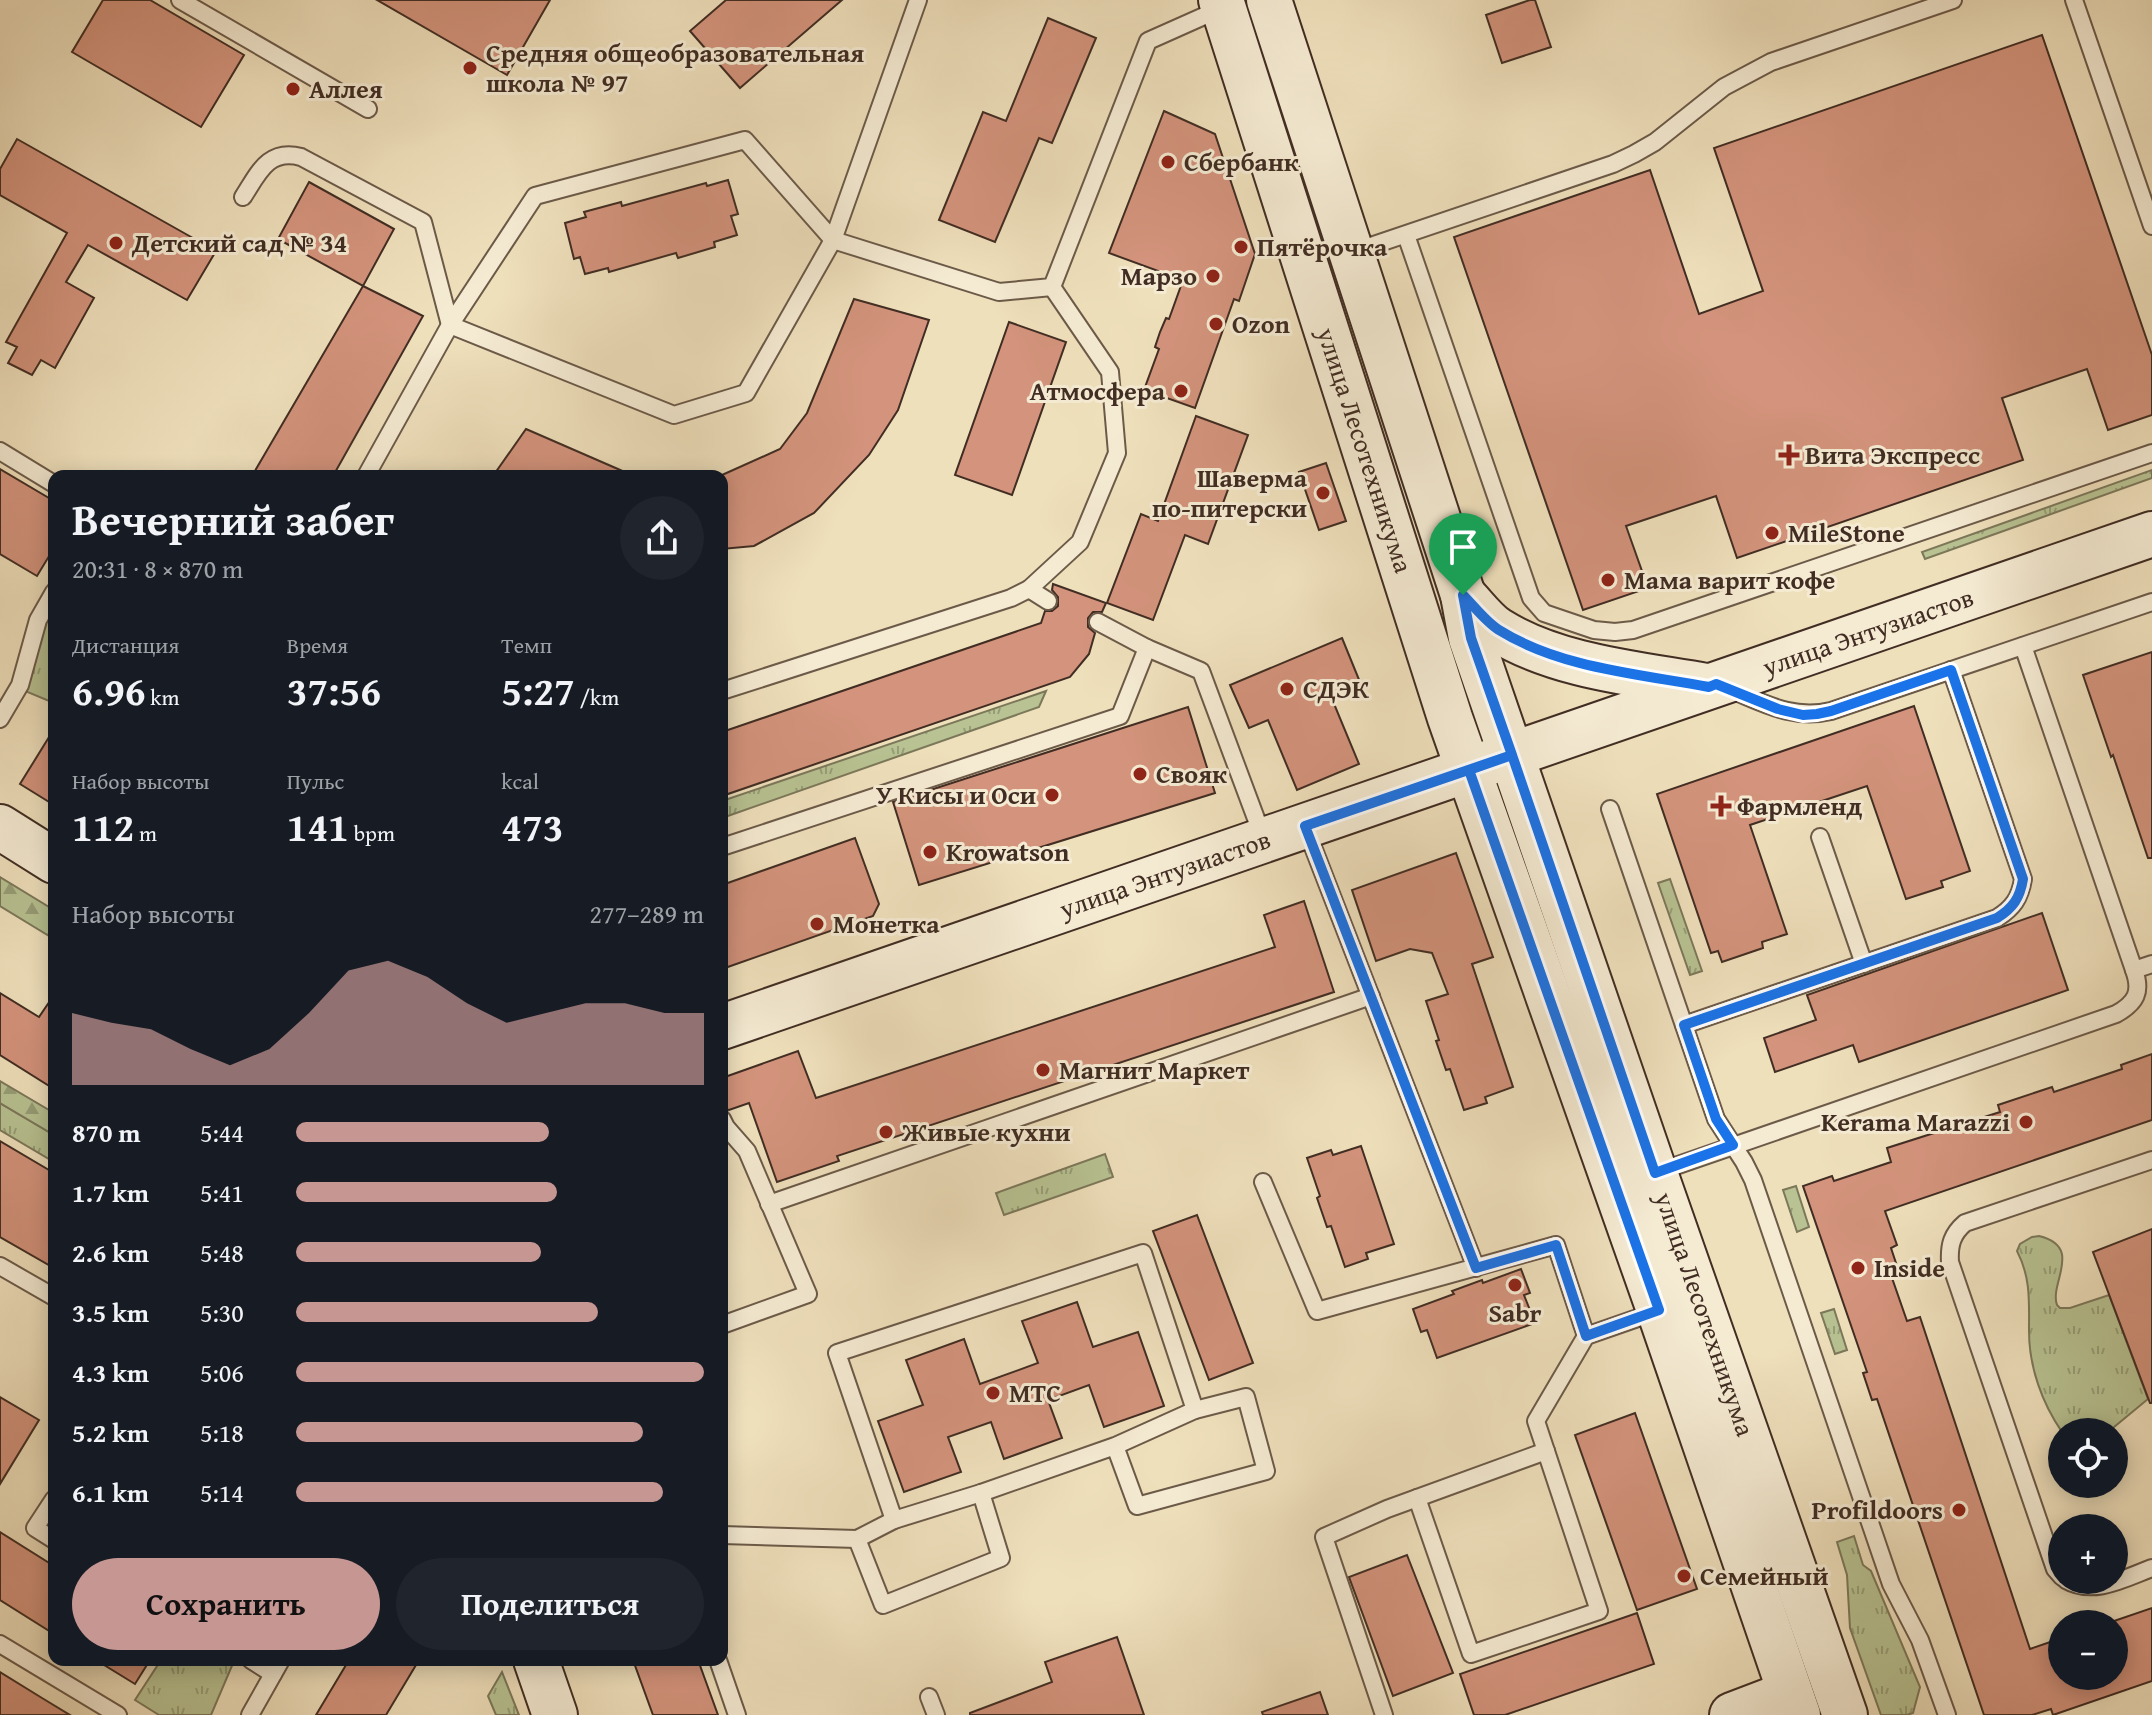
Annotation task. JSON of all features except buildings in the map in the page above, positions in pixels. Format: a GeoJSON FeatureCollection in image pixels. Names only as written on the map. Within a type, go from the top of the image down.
{"type":"FeatureCollection","features":[{"type":"Feature","properties":{"kind":"main road","name":"улица Лесотехникума"},"geometry":{"type":"LineString","coordinates":[[1269,0],[1463,595],[1471,638],[1845,1715]]}},
{"type":"Feature","properties":{"kind":"main road","name":"улица Лесотехникума"},"geometry":{"type":"LineString","coordinates":[[1222,4],[1450,718],[1794,1704]]}},
{"type":"Feature","properties":{"kind":"main road","name":"улица Энтузиастов"},"geometry":{"type":"LineString","coordinates":[[728,1025],[2152,534]]}},
{"type":"Feature","properties":{"kind":"main road"},"geometry":{"type":"LineString","coordinates":[[1463,595],[1496,629],[1536,649],[1593,666],[1712,685]]}},
{"type":"Feature","properties":{"kind":"main road"},"geometry":{"type":"LineString","coordinates":[[0,827],[48,857]]}},
{"type":"Feature","properties":{"kind":"main road"},"geometry":{"type":"LineString","coordinates":[[538,1666],[555,1715]]}},
{"type":"Feature","properties":{"kind":"main road"},"geometry":{"type":"LineString","coordinates":[[1732,1715],[1794,1704]]}},
{"type":"Feature","properties":{"kind":"lane"},"geometry":{"type":"LineString","coordinates":[[180,0],[368,109]]}},
{"type":"Feature","properties":{"kind":"lane"},"geometry":{"type":"LineString","coordinates":[[450,325],[674,415],[746,393],[833,240],[918,0]]}},
{"type":"Feature","properties":{"kind":"lane"},"geometry":{"type":"LineString","coordinates":[[1352,252],[1613,164],[1655,142],[1708,99],[1771,62],[1953,0]]}},
{"type":"Feature","properties":{"kind":"lane"},"geometry":{"type":"LineString","coordinates":[[2074,0],[2152,226]]}},
{"type":"Feature","properties":{"kind":"lane"},"geometry":{"type":"LineString","coordinates":[[1052,287],[1148,41],[1222,4]]}},
{"type":"Feature","properties":{"kind":"lane"},"geometry":{"type":"LineString","coordinates":[[369,470],[450,325],[535,196],[745,140],[833,240],[999,292],[1052,287]]}},
{"type":"Feature","properties":{"kind":"lane"},"geometry":{"type":"LineString","coordinates":[[243,197],[264,165],[275,158],[292,155],[423,222],[450,325]]}},
{"type":"Feature","properties":{"kind":"lane"},"geometry":{"type":"LineString","coordinates":[[1406,235],[1531,598],[1544,613],[1594,630],[1633,630],[2152,453]]}},
{"type":"Feature","properties":{"kind":"lane"},"geometry":{"type":"LineString","coordinates":[[728,689],[1011,598],[1029,589],[1080,542],[1117,453],[1110,372],[1052,287]]}},
{"type":"Feature","properties":{"kind":"lane"},"geometry":{"type":"LineString","coordinates":[[0,451],[48,480]]}},
{"type":"Feature","properties":{"kind":"lane"},"geometry":{"type":"LineString","coordinates":[[1029,589],[1048,601]]}},
{"type":"Feature","properties":{"kind":"lane"},"geometry":{"type":"LineString","coordinates":[[0,719],[20,685],[38,620],[48,602]]}},
{"type":"Feature","properties":{"kind":"lane"},"geometry":{"type":"LineString","coordinates":[[1712,685],[1778,709],[1803,715],[1817,714],[2152,602]]}},
{"type":"Feature","properties":{"kind":"lane"},"geometry":{"type":"LineString","coordinates":[[1098,622],[1147,648],[1201,671],[1264,840]]}},
{"type":"Feature","properties":{"kind":"lane"},"geometry":{"type":"LineString","coordinates":[[1655,1173],[2116,1014],[2132,1003],[2139,985],[2023,646]]}},
{"type":"Feature","properties":{"kind":"lane"},"geometry":{"type":"LineString","coordinates":[[728,845],[1120,716],[1147,648]]}},
{"type":"Feature","properties":{"kind":"lane"},"geometry":{"type":"LineString","coordinates":[[1684,1025],[1997,918],[2014,905],[2023,879],[1951,670]]}},
{"type":"Feature","properties":{"kind":"lane"},"geometry":{"type":"LineString","coordinates":[[1610,809],[1716,1119],[1753,1180],[1891,1584],[1920,1640],[1947,1715]]}},
{"type":"Feature","properties":{"kind":"lane"},"geometry":{"type":"LineString","coordinates":[[1305,826],[1476,1268]]}},
{"type":"Feature","properties":{"kind":"lane"},"geometry":{"type":"LineString","coordinates":[[1820,837],[1864,964]]}},
{"type":"Feature","properties":{"kind":"lane"},"geometry":{"type":"LineString","coordinates":[[2134,970],[2152,964]]}},
{"type":"Feature","properties":{"kind":"lane"},"geometry":{"type":"LineString","coordinates":[[769,1204],[1371,996]]}},
{"type":"Feature","properties":{"kind":"lane"},"geometry":{"type":"LineString","coordinates":[[728,1129],[747,1151],[808,1294],[728,1323]]}},
{"type":"Feature","properties":{"kind":"lane"},"geometry":{"type":"LineString","coordinates":[[2048,1549],[1950,1262],[1949,1248],[1957,1230],[1965,1223],[2152,1160]]}},
{"type":"Feature","properties":{"kind":"lane"},"geometry":{"type":"LineString","coordinates":[[1263,1182],[1317,1311],[1556,1245],[1586,1336]]}},
{"type":"Feature","properties":{"kind":"lane"},"geometry":{"type":"LineString","coordinates":[[894,1520],[837,1353],[1143,1253],[1195,1410]]}},
{"type":"Feature","properties":{"kind":"lane"},"geometry":{"type":"LineString","coordinates":[[0,1266],[48,1294]]}},
{"type":"Feature","properties":{"kind":"lane"},"geometry":{"type":"LineString","coordinates":[[1417,1498],[1471,1654],[1599,1611],[1536,1421],[1586,1336],[1659,1310]]}},
{"type":"Feature","properties":{"kind":"lane"},"geometry":{"type":"LineString","coordinates":[[728,1535],[857,1539],[894,1520],[1115,1446],[1195,1410],[1246,1397],[1266,1471],[1137,1506],[1115,1446]]}},
{"type":"Feature","properties":{"kind":"lane"},"geometry":{"type":"LineString","coordinates":[[1384,1715],[1324,1537],[1387,1509],[1546,1451]]}},
{"type":"Feature","properties":{"kind":"lane"},"geometry":{"type":"LineString","coordinates":[[857,1539],[883,1605],[1001,1558],[981,1493]]}},
{"type":"Feature","properties":{"kind":"lane"},"geometry":{"type":"LineString","coordinates":[[48,1508],[35,1528],[48,1536]]}},
{"type":"Feature","properties":{"kind":"lane"},"geometry":{"type":"LineString","coordinates":[[2128,1577],[2152,1568]]}},
{"type":"Feature","properties":{"kind":"lane"},"geometry":{"type":"LineString","coordinates":[[0,1644],[118,1715]]}},
{"type":"Feature","properties":{"kind":"lane"},"geometry":{"type":"LineString","coordinates":[[250,1715],[274,1666]]}},
{"type":"Feature","properties":{"kind":"lane"},"geometry":{"type":"LineString","coordinates":[[720,1666],[737,1715]]}},
{"type":"Feature","properties":{"kind":"lane"},"geometry":{"type":"LineString","coordinates":[[929,1697],[936,1715]]}},
{"type":"Feature","properties":{"kind":"green space"},"geometry":{"type":"Polygon","coordinates":[[[2152,470],[2152,478],[1925,559],[1922,552],[2152,470]]]}},
{"type":"Feature","properties":{"kind":"green space"},"geometry":{"type":"Polygon","coordinates":[[[48,615],[48,701],[25,691],[48,615]]]}},
{"type":"Feature","properties":{"kind":"green space"},"geometry":{"type":"Polygon","coordinates":[[[1046,691],[1039,707],[728,816],[728,799],[1046,691]]]}},
{"type":"Feature","properties":{"kind":"green space"},"geometry":{"type":"Polygon","coordinates":[[[0,877],[48,906],[48,935],[0,906],[0,877]]]}},
{"type":"Feature","properties":{"kind":"green space"},"geometry":{"type":"Polygon","coordinates":[[[1670,879],[1702,971],[1690,975],[1658,883],[1670,879]]]}},
{"type":"Feature","properties":{"kind":"green space"},"geometry":{"type":"Polygon","coordinates":[[[0,1081],[48,1109],[48,1131],[0,1103],[0,1081]]]}},
{"type":"Feature","properties":{"kind":"green space"},"geometry":{"type":"Polygon","coordinates":[[[0,1103],[48,1131],[48,1158],[0,1130],[0,1103]]]}},
{"type":"Feature","properties":{"kind":"green space"},"geometry":{"type":"Polygon","coordinates":[[[1105,1154],[1113,1177],[1004,1215],[996,1193],[1105,1154]]]}},
{"type":"Feature","properties":{"kind":"green space"},"geometry":{"type":"Polygon","coordinates":[[[1796,1186],[1809,1227],[1797,1232],[1783,1190],[1796,1186]]]}},
{"type":"Feature","properties":{"kind":"green space"},"geometry":{"type":"Polygon","coordinates":[[[2032,1237],[2052,1241],[2060,1248],[2062,1266],[2056,1296],[2060,1308],[2070,1308],[2109,1295],[2148,1399],[2125,1418],[2053,1418],[2048,1409],[2031,1358],[2027,1281],[2017,1251],[2020,1244],[2032,1237]]]}},
{"type":"Feature","properties":{"kind":"green space"},"geometry":{"type":"Polygon","coordinates":[[[1834,1309],[1847,1350],[1835,1354],[1821,1313],[1834,1309]]]}},
{"type":"Feature","properties":{"kind":"green space"},"geometry":{"type":"Polygon","coordinates":[[[1854,1536],[1863,1565],[1871,1571],[1920,1687],[1913,1713],[1907,1715],[1881,1715],[1850,1628],[1847,1575],[1837,1542],[1854,1536]]]}},
{"type":"Feature","properties":{"kind":"green space"},"geometry":{"type":"Polygon","coordinates":[[[157,1666],[232,1666],[211,1715],[159,1715],[135,1700],[157,1666]]]}},
{"type":"Feature","properties":{"kind":"green space"},"geometry":{"type":"Polygon","coordinates":[[[502,1672],[519,1715],[496,1715],[488,1696],[502,1672]]]}},
{"type":"Feature","properties":{"kind":"place","name":"Средняя общеобразовательная школа № 97"},"geometry":{"type":"Point","coordinates":[470,68]}},
{"type":"Feature","properties":{"kind":"place","name":"Аллея"},"geometry":{"type":"Point","coordinates":[293,89]}},
{"type":"Feature","properties":{"kind":"place","name":"Сбербанк"},"geometry":{"type":"Point","coordinates":[1168,162]}},
{"type":"Feature","properties":{"kind":"place","name":"Детский сад № 34"},"geometry":{"type":"Point","coordinates":[116,243]}},
{"type":"Feature","properties":{"kind":"place","name":"Пятёрочка"},"geometry":{"type":"Point","coordinates":[1241,247]}},
{"type":"Feature","properties":{"kind":"place","name":"Марзо"},"geometry":{"type":"Point","coordinates":[1213,276]}},
{"type":"Feature","properties":{"kind":"place","name":"Ozon"},"geometry":{"type":"Point","coordinates":[1216,324]}},
{"type":"Feature","properties":{"kind":"place","name":"Атмосфера"},"geometry":{"type":"Point","coordinates":[1181,391]}},
{"type":"Feature","properties":{"kind":"place","name":"Вита Экспресс"},"geometry":{"type":"Point","coordinates":[1789,455]}},
{"type":"Feature","properties":{"kind":"place","name":"Шаверма по-питерски"},"geometry":{"type":"Point","coordinates":[1323,493]}},
{"type":"Feature","properties":{"kind":"place","name":"MileStone"},"geometry":{"type":"Point","coordinates":[1772,533]}},
{"type":"Feature","properties":{"kind":"place","name":"Мама варит кофе"},"geometry":{"type":"Point","coordinates":[1608,580]}},
{"type":"Feature","properties":{"kind":"place","name":"СДЭК"},"geometry":{"type":"Point","coordinates":[1287,689]}},
{"type":"Feature","properties":{"kind":"place","name":"Свояк"},"geometry":{"type":"Point","coordinates":[1140,774]}},
{"type":"Feature","properties":{"kind":"place","name":"У Кисы и Оси"},"geometry":{"type":"Point","coordinates":[1052,795]}},
{"type":"Feature","properties":{"kind":"place","name":"Фармленд"},"geometry":{"type":"Point","coordinates":[1721,806]}},
{"type":"Feature","properties":{"kind":"place","name":"Krowatson"},"geometry":{"type":"Point","coordinates":[930,852]}},
{"type":"Feature","properties":{"kind":"place","name":"Монетка"},"geometry":{"type":"Point","coordinates":[817,924]}},
{"type":"Feature","properties":{"kind":"place","name":"Магнит Маркет"},"geometry":{"type":"Point","coordinates":[1043,1070]}},
{"type":"Feature","properties":{"kind":"place","name":"Kerama Marazzi"},"geometry":{"type":"Point","coordinates":[2026,1122]}},
{"type":"Feature","properties":{"kind":"place","name":"Живые кухни"},"geometry":{"type":"Point","coordinates":[886,1132]}},
{"type":"Feature","properties":{"kind":"place","name":"Inside"},"geometry":{"type":"Point","coordinates":[1858,1268]}},
{"type":"Feature","properties":{"kind":"place","name":"Sabr"},"geometry":{"type":"Point","coordinates":[1515,1285]}},
{"type":"Feature","properties":{"kind":"place","name":"МТС"},"geometry":{"type":"Point","coordinates":[993,1393]}},
{"type":"Feature","properties":{"kind":"place","name":"Profildoors"},"geometry":{"type":"Point","coordinates":[1959,1510]}},
{"type":"Feature","properties":{"kind":"place","name":"Семейный"},"geometry":{"type":"Point","coordinates":[1684,1576]}},
{"type":"Feature","properties":{"kind":"route"},"geometry":{"type":"LineString","coordinates":[[1463,595],[1471,638],[1512,755],[1305,826],[1476,1268],[1556,1245],[1586,1336],[1659,1310],[1469,770],[1512,755],[1655,1173],[1733,1145],[1716,1119],[1684,1025],[1997,918],[2019,898],[2023,879],[1951,670],[1831,711],[1803,715],[1778,709],[1716,684],[1709,687],[1593,666],[1536,649],[1496,629],[1463,595]]}}]}
